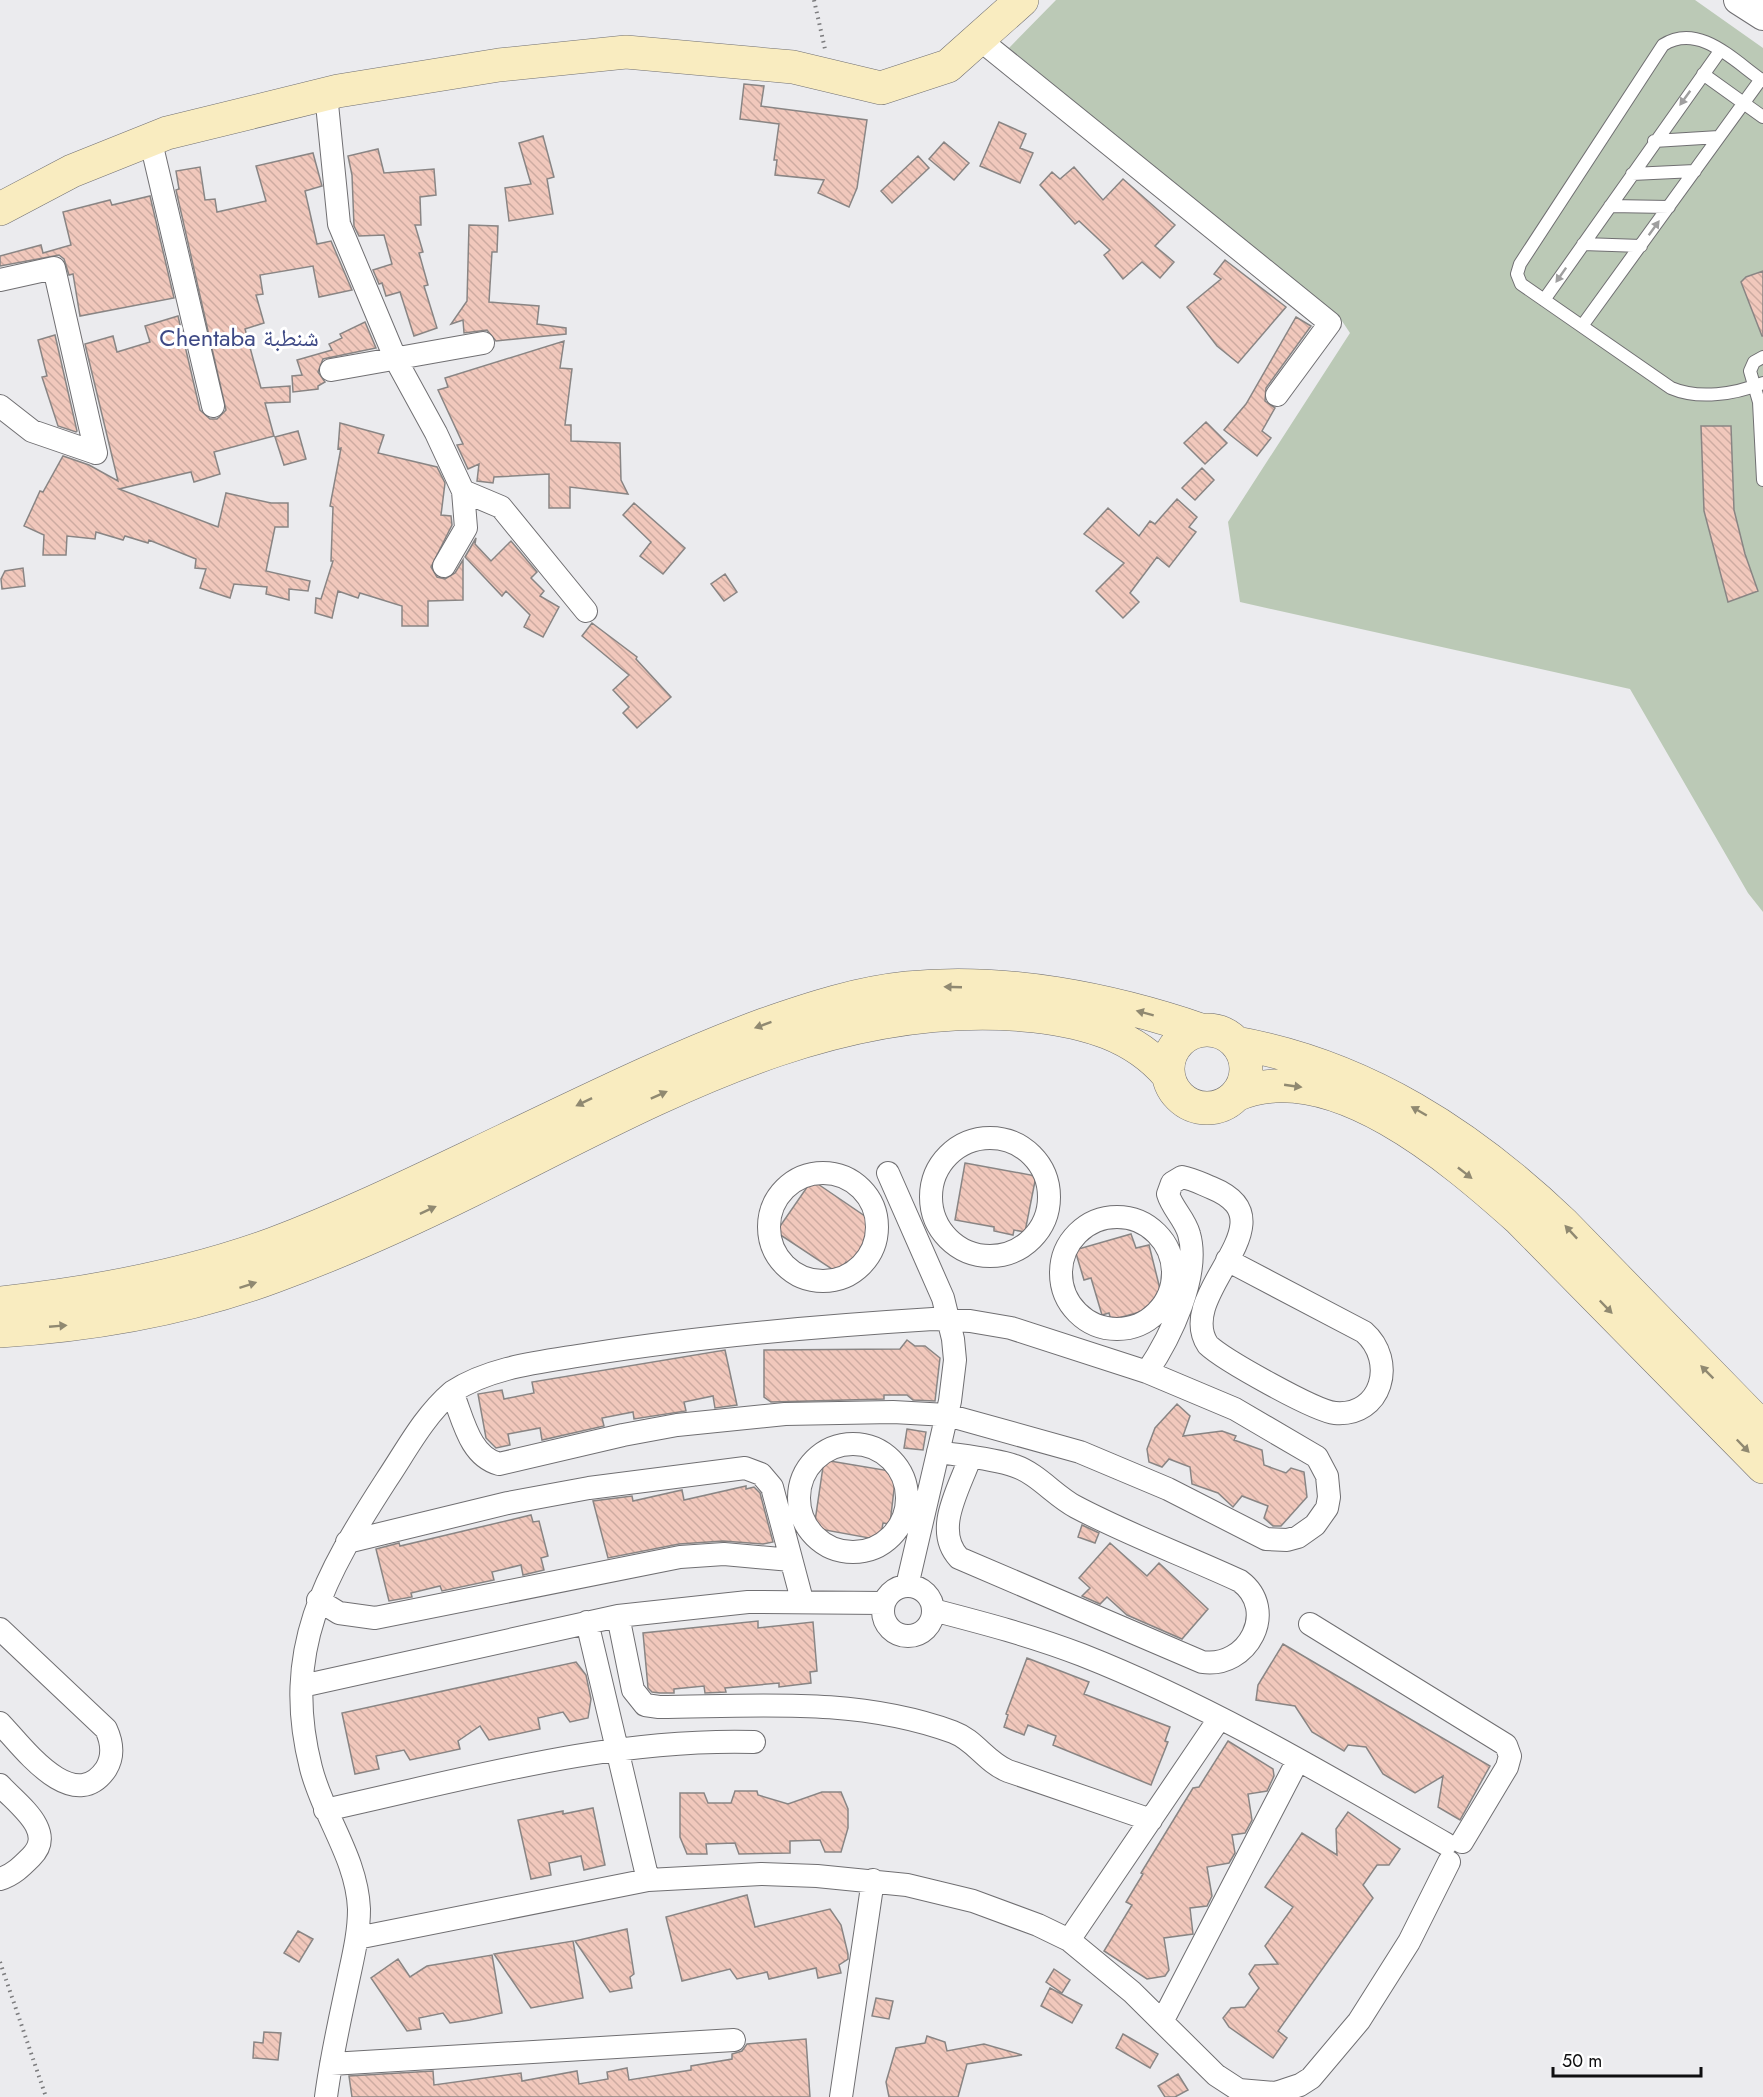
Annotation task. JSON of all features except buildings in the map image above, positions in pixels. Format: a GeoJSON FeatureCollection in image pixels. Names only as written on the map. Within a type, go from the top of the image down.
{"type":"FeatureCollection","features":[{"type":"Feature","properties":{"kind":"main road"},"geometry":{"type":"LineString","coordinates":[[0,209],[72,171],[150,138],[326,94],[499,65],[626,52],[793,67],[881,88],[948,66],[1022,0]]}},
{"type":"Feature","properties":{"kind":"main road"},"geometry":{"type":"LineString","coordinates":[[0,1303],[51,1298],[163,1277],[273,1244],[424,1178],[651,1070],[711,1044],[840,1000],[909,988],[944,986],[1010,990],[1107,1004],[1201,1030],[1220,1033],[1236,1043],[1302,1058],[1364,1082],[1403,1101],[1467,1141],[1533,1194],[1763,1428]]}},
{"type":"Feature","properties":{"kind":"main road"},"geometry":{"type":"LineString","coordinates":[[0,1331],[92,1323],[153,1311],[274,1277],[332,1254],[469,1191],[662,1094],[812,1039],[871,1024],[931,1016],[989,1014],[1072,1022],[1100,1029],[1131,1042],[1158,1062],[1168,1075],[1177,1094],[1198,1106],[1222,1105],[1249,1089],[1278,1084],[1316,1090],[1382,1116],[1470,1177],[1519,1219],[1763,1467]]}},
{"type":"Feature","properties":{"kind":"main road"},"geometry":{"type":"LineString","coordinates":[[1168,1075],[1172,1051],[1190,1034],[1201,1030]]}},
{"type":"Feature","properties":{"kind":"main road"},"geometry":{"type":"LineString","coordinates":[[1236,1043],[1244,1055],[1246,1069],[1244,1083],[1236,1095]]}},
{"type":"Feature","properties":{"kind":"street"},"geometry":{"type":"LineString","coordinates":[[1738,0],[1763,16]]}},
{"type":"Feature","properties":{"kind":"street"},"geometry":{"type":"LineString","coordinates":[[979,39],[1330,323],[1277,396]]}},
{"type":"Feature","properties":{"kind":"street"},"geometry":{"type":"LineString","coordinates":[[326,94],[339,224],[396,360],[463,491],[466,528],[444,566]]}},
{"type":"Feature","properties":{"kind":"street"},"geometry":{"type":"LineString","coordinates":[[150,138],[213,406]]}},
{"type":"Feature","properties":{"kind":"street"},"geometry":{"type":"LineString","coordinates":[[0,280],[54,268],[96,453],[32,431],[0,406]]}},
{"type":"Feature","properties":{"kind":"street"},"geometry":{"type":"LineString","coordinates":[[331,370],[483,343]]}},
{"type":"Feature","properties":{"kind":"street"},"geometry":{"type":"LineString","coordinates":[[463,491],[501,507],[586,611]]}},
{"type":"Feature","properties":{"kind":"street"},"geometry":{"type":"LineString","coordinates":[[997,1139],[1018,1146],[1036,1160],[1046,1180],[1046,1213],[1036,1233],[1010,1252],[988,1256],[966,1251],[948,1238],[935,1220],[931,1198],[932,1187],[940,1166],[955,1150],[964,1144],[997,1139]]}},
{"type":"Feature","properties":{"kind":"street"},"geometry":{"type":"LineString","coordinates":[[830,1173],[849,1180],[864,1193],[876,1221],[874,1241],[865,1259],[850,1273],[831,1280],[811,1279],[792,1271],[778,1256],[770,1238],[769,1217],[777,1198],[791,1183],[809,1174],[830,1173]]}},
{"type":"Feature","properties":{"kind":"street"},"geometry":{"type":"LineString","coordinates":[[864,1193],[890,1178],[932,1187]]}},
{"type":"Feature","properties":{"kind":"street"},"geometry":{"type":"LineString","coordinates":[[890,1178],[949,1319],[955,1360],[947,1415],[938,1452],[914,1515],[907,1586]]}},
{"type":"Feature","properties":{"kind":"street"},"geometry":{"type":"LineString","coordinates":[[1147,1372],[1174,1323],[1192,1262],[1190,1237],[1186,1225],[1168,1194],[1176,1179],[1190,1179],[1228,1195],[1235,1201],[1242,1218],[1242,1227],[1200,1316],[1200,1331],[1208,1345],[1322,1409],[1345,1413],[1366,1403],[1380,1384],[1383,1373],[1379,1350],[1373,1340],[1354,1326],[1227,1260]]}},
{"type":"Feature","properties":{"kind":"street"},"geometry":{"type":"LineString","coordinates":[[1121,1217],[1142,1223],[1159,1235],[1170,1254],[1173,1275],[1169,1295],[1157,1313],[1139,1325],[1118,1330],[1097,1326],[1079,1315],[1066,1298],[1061,1267],[1068,1247],[1081,1230],[1100,1220],[1121,1217]]}},
{"type":"Feature","properties":{"kind":"street"},"geometry":{"type":"LineString","coordinates":[[1036,1233],[1068,1247]]}},
{"type":"Feature","properties":{"kind":"street"},"geometry":{"type":"LineString","coordinates":[[326,2097],[357,1938],[359,1908],[352,1872],[325,1810],[305,1739],[302,1686],[309,1628],[318,1600],[347,1542],[427,1418],[452,1392],[475,1378],[494,1372],[633,1347],[752,1332],[949,1319],[1011,1329],[1147,1372],[1235,1409],[1317,1457],[1328,1476],[1329,1497],[1327,1508],[1316,1525],[1298,1537],[1287,1540],[1266,1539],[1168,1489],[1122,1469],[1036,1438],[947,1415],[839,1412],[730,1418],[623,1435],[499,1464],[490,1461],[477,1451],[452,1392]]}},
{"type":"Feature","properties":{"kind":"street"},"geometry":{"type":"LineString","coordinates":[[844,1444],[873,1447],[890,1458],[902,1474],[914,1515],[880,1544],[862,1551],[832,1548],[815,1537],[804,1521],[799,1502],[801,1482],[810,1464],[825,1451],[844,1444]]}},
{"type":"Feature","properties":{"kind":"street"},"geometry":{"type":"LineString","coordinates":[[938,1452],[970,1458],[1024,1470],[1064,1501],[1083,1511],[1240,1581],[1253,1594],[1259,1611],[1249,1642],[1233,1658],[1212,1664],[1202,1662],[959,1558],[948,1543],[947,1525],[970,1458]]}},
{"type":"Feature","properties":{"kind":"street"},"geometry":{"type":"LineString","coordinates":[[347,1542],[508,1503],[671,1476],[745,1468],[761,1474],[772,1487],[802,1600]]}},
{"type":"Feature","properties":{"kind":"street"},"geometry":{"type":"LineString","coordinates":[[318,1600],[339,1613],[375,1618],[680,1557],[724,1554],[791,1560]]}},
{"type":"Feature","properties":{"kind":"street"},"geometry":{"type":"LineString","coordinates":[[907,1586],[925,1593],[933,1610],[932,1620],[919,1634],[900,1635],[885,1622],[884,1603],[897,1589],[907,1586]]}},
{"type":"Feature","properties":{"kind":"street"},"geometry":{"type":"LineString","coordinates":[[302,1686],[618,1616],[694,1606],[802,1600],[884,1603]]}},
{"type":"Feature","properties":{"kind":"street"},"geometry":{"type":"LineString","coordinates":[[933,1610],[1012,1631],[1080,1654],[1137,1678],[1299,1760],[1453,1849]]}},
{"type":"Feature","properties":{"kind":"street"},"geometry":{"type":"LineString","coordinates":[[618,1616],[633,1690],[645,1705],[659,1707],[807,1704],[902,1717],[959,1735],[989,1761],[1008,1771],[1151,1820]]}},
{"type":"Feature","properties":{"kind":"street"},"geometry":{"type":"LineString","coordinates":[[587,1622],[648,1880]]}},
{"type":"Feature","properties":{"kind":"street"},"geometry":{"type":"LineString","coordinates":[[357,1938],[648,1880],[760,1874],[873,1880],[907,1885],[973,1901],[1016,1916],[1069,1940],[1162,2020],[1203,2063],[1239,2090],[1276,2094],[1300,2085],[1321,2070],[1386,1981],[1431,1903],[1453,1849],[1507,1767],[1510,1756],[1506,1745],[1310,1624]]}},
{"type":"Feature","properties":{"kind":"street"},"geometry":{"type":"LineString","coordinates":[[0,1629],[106,1729],[110,1739],[110,1760],[99,1777],[90,1782],[80,1785],[59,1781],[0,1723]]}},
{"type":"Feature","properties":{"kind":"street"},"geometry":{"type":"LineString","coordinates":[[1069,1940],[1219,1719]]}},
{"type":"Feature","properties":{"kind":"street"},"geometry":{"type":"LineString","coordinates":[[325,1810],[617,1748],[685,1742],[754,1742]]}},
{"type":"Feature","properties":{"kind":"street"},"geometry":{"type":"LineString","coordinates":[[1162,2020],[1299,1760]]}},
{"type":"Feature","properties":{"kind":"street"},"geometry":{"type":"LineString","coordinates":[[0,1785],[36,1824],[42,1836],[39,1849],[35,1854],[20,1869],[0,1879]]}},
{"type":"Feature","properties":{"kind":"street"},"geometry":{"type":"LineString","coordinates":[[841,2097],[873,1880]]}},
{"type":"Feature","properties":{"kind":"street"},"geometry":{"type":"LineString","coordinates":[[331,2064],[734,2040]]}},
{"type":"Feature","properties":{"kind":"lane"},"geometry":{"type":"LineString","coordinates":[[1582,326],[1762,80],[1702,40],[1687,36],[1671,40],[1657,52],[1517,269],[1521,284],[1671,388],[1683,393],[1708,395],[1758,385]]}},
{"type":"Feature","properties":{"kind":"lane"},"geometry":{"type":"LineString","coordinates":[[1544,300],[1654,141],[1720,51]]}},
{"type":"Feature","properties":{"kind":"lane"},"geometry":{"type":"LineString","coordinates":[[1703,74],[1763,117]]}},
{"type":"Feature","properties":{"kind":"lane"},"geometry":{"type":"LineString","coordinates":[[1654,141],[1719,137]]}},
{"type":"Feature","properties":{"kind":"lane"},"geometry":{"type":"LineString","coordinates":[[1632,174],[1695,171]]}},
{"type":"Feature","properties":{"kind":"lane"},"geometry":{"type":"LineString","coordinates":[[1610,206],[1668,207]]}},
{"type":"Feature","properties":{"kind":"lane"},"geometry":{"type":"LineString","coordinates":[[1583,244],[1641,246]]}},
{"type":"Feature","properties":{"kind":"lane"},"geometry":{"type":"LineString","coordinates":[[1763,357],[1751,366],[1750,375],[1758,385],[1763,480]]}},
{"type":"Feature","properties":{"kind":"path"},"geometry":{"type":"LineString","coordinates":[[814,0],[831,76]]}},
{"type":"Feature","properties":{"kind":"path"},"geometry":{"type":"LineString","coordinates":[[0,1962],[46,2097]]}},
{"type":"Feature","properties":{"kind":"green space"},"geometry":{"type":"Polygon","coordinates":[[[1056,0],[1695,0],[1763,48],[1763,912],[1748,893],[1630,689],[1240,602],[1228,522],[1350,333],[1342,321],[1009,48],[1056,0]]]}},
{"type":"Feature","properties":{"kind":"district","name":"Chentaba شنطبة"},"geometry":{"type":"Point","coordinates":[239,338]}}]}
